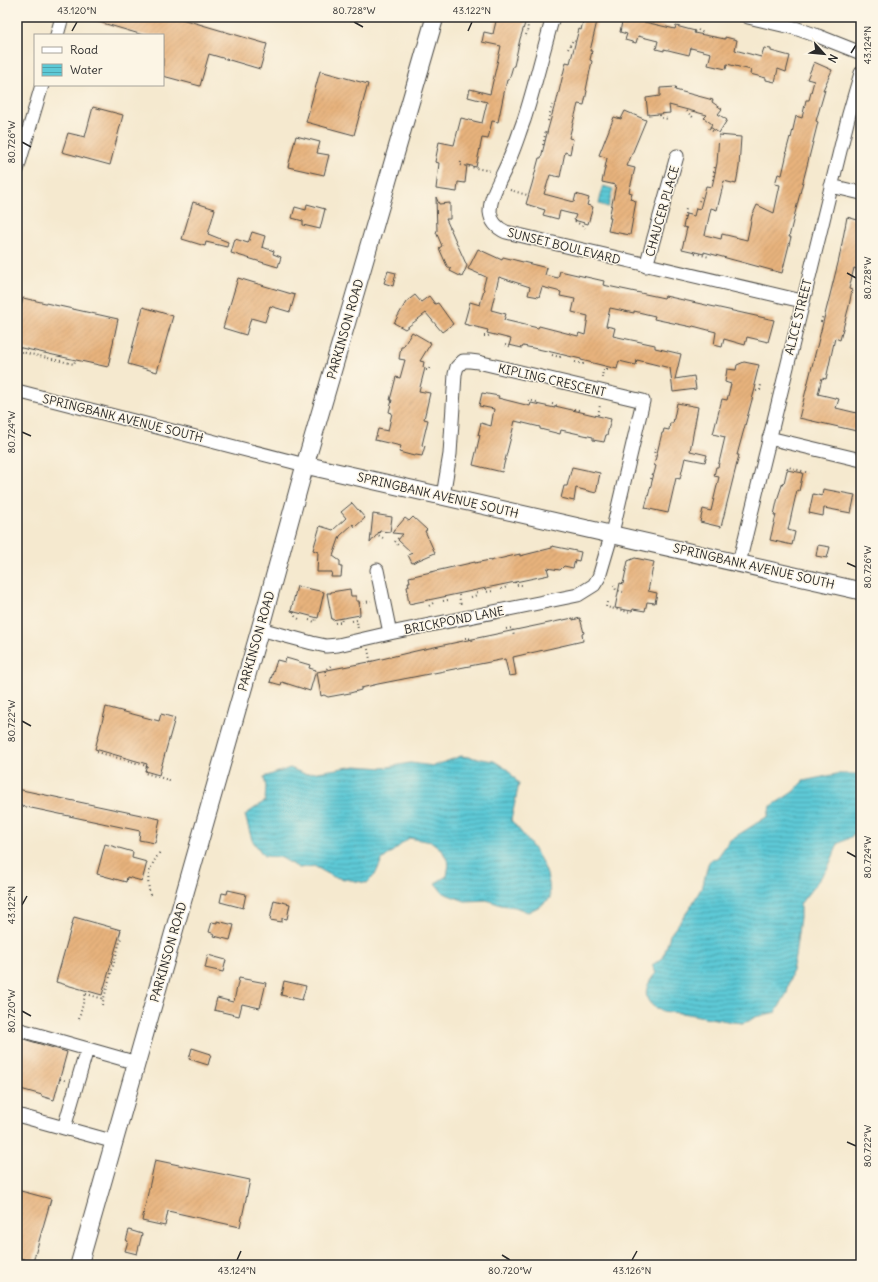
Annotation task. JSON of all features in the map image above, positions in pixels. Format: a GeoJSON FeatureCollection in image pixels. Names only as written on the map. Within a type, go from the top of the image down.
{"type":"FeatureCollection","features":[{"type":"Feature","properties":{"kind":"main road","name":"PARKINSON ROAD"},"geometry":{"type":"LineString","coordinates":[[79,1265],[260,629],[305,465],[435,17]]}},
{"type":"Feature","properties":{"kind":"main road","name":"SPRINGBANK AVENUE SOUTH"},"geometry":{"type":"LineString","coordinates":[[305,465],[739,562],[861,591]]}},
{"type":"Feature","properties":{"kind":"street"},"geometry":{"type":"LineString","coordinates":[[57,34],[62,17]]}},
{"type":"Feature","properties":{"kind":"street","name":"SUNSET BOULEVARD"},"geometry":{"type":"LineString","coordinates":[[553,17],[524,120],[492,200],[490,211],[491,218],[500,230],[646,266],[802,301]]}},
{"type":"Feature","properties":{"kind":"street"},"geometry":{"type":"LineString","coordinates":[[748,17],[795,28],[861,53]]}},
{"type":"Feature","properties":{"kind":"street","name":"ALICE STREET"},"geometry":{"type":"LineString","coordinates":[[739,562],[802,301],[849,114],[861,73]]}},
{"type":"Feature","properties":{"kind":"street"},"geometry":{"type":"LineString","coordinates":[[17,170],[42,86]]}},
{"type":"Feature","properties":{"kind":"street","name":"CHAUCER PLACE"},"geometry":{"type":"LineString","coordinates":[[646,266],[677,156]]}},
{"type":"Feature","properties":{"kind":"street"},"geometry":{"type":"LineString","coordinates":[[831,186],[861,193]]}},
{"type":"Feature","properties":{"kind":"street","name":"KIPLING CRESCENT"},"geometry":{"type":"LineString","coordinates":[[442,496],[450,454],[455,374],[457,367],[463,361],[478,362],[642,401],[612,534]]}},
{"type":"Feature","properties":{"kind":"street","name":"SPRINGBANK AVENUE SOUTH"},"geometry":{"type":"LineString","coordinates":[[17,391],[305,465]]}},
{"type":"Feature","properties":{"kind":"street"},"geometry":{"type":"LineString","coordinates":[[769,438],[861,460]]}},
{"type":"Feature","properties":{"kind":"street","name":"BRICKPOND LANE"},"geometry":{"type":"LineString","coordinates":[[260,629],[326,646],[338,645],[580,594],[594,585],[599,577],[612,534]]}},
{"type":"Feature","properties":{"kind":"street"},"geometry":{"type":"LineString","coordinates":[[378,570],[390,633]]}},
{"type":"Feature","properties":{"kind":"street"},"geometry":{"type":"LineString","coordinates":[[17,1029],[136,1063]]}},
{"type":"Feature","properties":{"kind":"street"},"geometry":{"type":"LineString","coordinates":[[64,1128],[87,1049]]}},
{"type":"Feature","properties":{"kind":"street"},"geometry":{"type":"LineString","coordinates":[[17,1114],[114,1142]]}},
{"type":"Feature","properties":{"kind":"path"},"geometry":{"type":"LineString","coordinates":[[526,35],[528,29],[527,22]]}},
{"type":"Feature","properties":{"kind":"path"},"geometry":{"type":"LineString","coordinates":[[698,30],[705,34]]}},
{"type":"Feature","properties":{"kind":"path"},"geometry":{"type":"LineString","coordinates":[[568,49],[573,40],[575,41]]}},
{"type":"Feature","properties":{"kind":"path"},"geometry":{"type":"LineString","coordinates":[[548,121],[552,105]]}},
{"type":"Feature","properties":{"kind":"path"},"geometry":{"type":"LineString","coordinates":[[686,111],[695,119]]}},
{"type":"Feature","properties":{"kind":"path"},"geometry":{"type":"LineString","coordinates":[[659,115],[662,118],[668,119]]}},
{"type":"Feature","properties":{"kind":"path"},"geometry":{"type":"LineString","coordinates":[[708,128],[715,133]]}},
{"type":"Feature","properties":{"kind":"path"},"geometry":{"type":"LineString","coordinates":[[543,146],[546,130]]}},
{"type":"Feature","properties":{"kind":"path"},"geometry":{"type":"LineString","coordinates":[[461,162],[460,165],[491,171]]}},
{"type":"Feature","properties":{"kind":"path"},"geometry":{"type":"LineString","coordinates":[[713,180],[715,166]]}},
{"type":"Feature","properties":{"kind":"path"},"geometry":{"type":"LineString","coordinates":[[510,190],[527,195]]}},
{"type":"Feature","properties":{"kind":"path"},"geometry":{"type":"LineString","coordinates":[[699,202],[702,194]]}},
{"type":"Feature","properties":{"kind":"path"},"geometry":{"type":"LineString","coordinates":[[684,218],[686,209]]}},
{"type":"Feature","properties":{"kind":"path"},"geometry":{"type":"LineString","coordinates":[[575,221],[585,228]]}},
{"type":"Feature","properties":{"kind":"path"},"geometry":{"type":"LineString","coordinates":[[695,253],[709,257]]}},
{"type":"Feature","properties":{"kind":"path"},"geometry":{"type":"LineString","coordinates":[[821,322],[823,315]]}},
{"type":"Feature","properties":{"kind":"path"},"geometry":{"type":"LineString","coordinates":[[484,336],[490,335]]}},
{"type":"Feature","properties":{"kind":"path"},"geometry":{"type":"LineString","coordinates":[[504,345],[512,347]]}},
{"type":"Feature","properties":{"kind":"path"},"geometry":{"type":"LineString","coordinates":[[17,350],[74,364],[75,361]]}},
{"type":"Feature","properties":{"kind":"path"},"geometry":{"type":"LineString","coordinates":[[552,355],[560,356],[560,354]]}},
{"type":"Feature","properties":{"kind":"path"},"geometry":{"type":"LineString","coordinates":[[575,362],[583,364],[583,362]]}},
{"type":"Feature","properties":{"kind":"path"},"geometry":{"type":"LineString","coordinates":[[426,370],[429,370],[430,366]]}},
{"type":"Feature","properties":{"kind":"path"},"geometry":{"type":"LineString","coordinates":[[602,378],[603,370],[607,370],[607,368]]}},
{"type":"Feature","properties":{"kind":"path"},"geometry":{"type":"LineString","coordinates":[[756,391],[760,390],[761,385]]}},
{"type":"Feature","properties":{"kind":"path"},"geometry":{"type":"LineString","coordinates":[[528,400],[537,402]]}},
{"type":"Feature","properties":{"kind":"path"},"geometry":{"type":"LineString","coordinates":[[552,404],[559,406]]}},
{"type":"Feature","properties":{"kind":"path"},"geometry":{"type":"LineString","coordinates":[[598,415],[600,405]]}},
{"type":"Feature","properties":{"kind":"path"},"geometry":{"type":"LineString","coordinates":[[574,409],[579,410]]}},
{"type":"Feature","properties":{"kind":"path"},"geometry":{"type":"LineString","coordinates":[[655,448],[655,456]]}},
{"type":"Feature","properties":{"kind":"path"},"geometry":{"type":"LineString","coordinates":[[788,469],[788,467],[809,473]]}},
{"type":"Feature","properties":{"kind":"path"},"geometry":{"type":"LineString","coordinates":[[651,479],[652,473]]}},
{"type":"Feature","properties":{"kind":"path"},"geometry":{"type":"LineString","coordinates":[[379,532],[378,535],[383,538]]}},
{"type":"Feature","properties":{"kind":"path"},"geometry":{"type":"LineString","coordinates":[[398,538],[395,542],[399,546]]}},
{"type":"Feature","properties":{"kind":"path"},"geometry":{"type":"LineString","coordinates":[[515,582],[516,586],[523,585]]}},
{"type":"Feature","properties":{"kind":"path"},"geometry":{"type":"LineString","coordinates":[[501,589],[507,587],[507,585]]}},
{"type":"Feature","properties":{"kind":"path"},"geometry":{"type":"LineString","coordinates":[[614,585],[616,590],[623,592]]}},
{"type":"Feature","properties":{"kind":"path"},"geometry":{"type":"LineString","coordinates":[[486,589],[486,592],[493,591]]}},
{"type":"Feature","properties":{"kind":"path"},"geometry":{"type":"LineString","coordinates":[[471,597],[477,595],[477,591]]}},
{"type":"Feature","properties":{"kind":"path"},"geometry":{"type":"LineString","coordinates":[[459,595],[461,606]]}},
{"type":"Feature","properties":{"kind":"path"},"geometry":{"type":"LineString","coordinates":[[444,601],[448,600],[448,597]]}},
{"type":"Feature","properties":{"kind":"path"},"geometry":{"type":"LineString","coordinates":[[429,606],[433,603],[433,600]]}},
{"type":"Feature","properties":{"kind":"path"},"geometry":{"type":"LineString","coordinates":[[359,603],[371,601]]}},
{"type":"Feature","properties":{"kind":"path"},"geometry":{"type":"LineString","coordinates":[[607,602],[606,607],[629,612]]}},
{"type":"Feature","properties":{"kind":"path"},"geometry":{"type":"LineString","coordinates":[[294,612],[295,616],[300,619]]}},
{"type":"Feature","properties":{"kind":"path"},"geometry":{"type":"LineString","coordinates":[[309,620],[315,622],[316,618]]}},
{"type":"Feature","properties":{"kind":"path"},"geometry":{"type":"LineString","coordinates":[[335,623],[342,622],[341,618]]}},
{"type":"Feature","properties":{"kind":"path"},"geometry":{"type":"LineString","coordinates":[[506,629],[512,628],[514,636]]}},
{"type":"Feature","properties":{"kind":"path"},"geometry":{"type":"LineString","coordinates":[[465,638],[472,639],[473,643]]}},
{"type":"Feature","properties":{"kind":"path"},"geometry":{"type":"LineString","coordinates":[[366,639],[371,665]]}},
{"type":"Feature","properties":{"kind":"path"},"geometry":{"type":"LineString","coordinates":[[326,676],[325,670],[332,665]]}},
{"type":"Feature","properties":{"kind":"path"},"geometry":{"type":"LineString","coordinates":[[97,752],[147,766],[145,773],[172,781]]}},
{"type":"Feature","properties":{"kind":"path"},"geometry":{"type":"LineString","coordinates":[[150,895],[148,872],[160,852]]}},
{"type":"Feature","properties":{"kind":"path"},"geometry":{"type":"LineString","coordinates":[[102,1005],[122,938]]}},
{"type":"Feature","properties":{"kind":"path"},"geometry":{"type":"LineString","coordinates":[[79,1018],[86,993],[104,999]]}},
{"type":"Feature","properties":{"kind":"water"},"geometry":{"type":"Polygon","coordinates":[[[603,186],[613,189],[608,207],[599,204],[603,186]]]}},
{"type":"Feature","properties":{"kind":"water"},"geometry":{"type":"Polygon","coordinates":[[[461,756],[494,761],[508,770],[519,784],[511,820],[538,855],[549,881],[550,898],[540,906],[528,912],[487,900],[465,901],[443,893],[435,883],[447,876],[449,864],[442,850],[432,842],[409,838],[382,860],[375,875],[367,883],[334,877],[314,866],[299,868],[280,857],[264,856],[252,840],[245,815],[265,801],[266,787],[264,777],[290,768],[305,774],[356,766],[383,768],[410,763],[434,766],[461,756]]]}},
{"type":"Feature","properties":{"kind":"water"},"geometry":{"type":"Polygon","coordinates":[[[837,774],[861,774],[861,831],[838,844],[828,868],[800,904],[800,917],[795,957],[787,993],[776,1012],[755,1017],[742,1023],[663,1011],[656,1008],[651,1004],[646,995],[649,984],[656,973],[652,965],[663,958],[670,935],[690,908],[703,885],[708,864],[711,859],[717,858],[730,840],[768,816],[770,807],[793,792],[803,781],[837,774]]]}},
{"type":"Feature","properties":{"kind":"building"},"geometry":{"type":"Polygon","coordinates":[[[90,17],[175,17],[267,44],[260,69],[209,54],[200,86],[164,76],[164,34],[140,34],[89,19],[90,17]]]}},
{"type":"Feature","properties":{"kind":"building"},"geometry":{"type":"Polygon","coordinates":[[[497,17],[527,17],[514,66],[509,80],[507,80],[498,122],[492,121],[488,139],[482,138],[476,167],[467,165],[465,183],[458,182],[457,192],[436,189],[439,163],[435,162],[439,142],[454,145],[461,118],[482,123],[487,102],[468,97],[470,89],[490,94],[501,46],[482,42],[484,32],[493,34],[497,17]]]}},
{"type":"Feature","properties":{"kind":"building"},"geometry":{"type":"Polygon","coordinates":[[[584,17],[598,17],[590,51],[592,51],[590,60],[592,61],[584,105],[578,104],[569,138],[573,139],[570,154],[565,152],[560,177],[550,175],[544,194],[574,202],[576,194],[589,198],[587,205],[593,207],[588,224],[574,220],[576,215],[560,211],[558,219],[543,215],[545,210],[526,204],[539,158],[541,158],[566,62],[570,63],[579,29],[581,30],[584,17]]]}},
{"type":"Feature","properties":{"kind":"building"},"geometry":{"type":"Polygon","coordinates":[[[623,17],[675,29],[676,26],[695,31],[694,33],[737,40],[735,50],[761,57],[764,48],[771,49],[771,51],[790,56],[786,72],[778,69],[775,82],[750,74],[751,70],[727,64],[726,69],[708,65],[711,53],[691,48],[689,55],[664,49],[664,51],[656,49],[658,41],[638,36],[636,43],[625,40],[627,34],[620,32],[623,17]]]}},
{"type":"Feature","properties":{"kind":"building"},"geometry":{"type":"Polygon","coordinates":[[[814,62],[832,70],[823,90],[825,90],[816,121],[818,122],[789,237],[791,237],[782,273],[704,252],[704,254],[682,249],[687,228],[683,227],[686,214],[694,216],[696,208],[700,209],[706,186],[712,187],[717,163],[719,135],[741,137],[739,167],[736,184],[724,181],[717,210],[711,208],[705,235],[721,239],[722,234],[747,240],[752,216],[757,205],[774,213],[780,185],[775,184],[778,174],[782,175],[786,152],[796,116],[802,118],[806,100],[809,100],[814,81],[807,79],[814,62]]]}},
{"type":"Feature","properties":{"kind":"building"},"geometry":{"type":"Polygon","coordinates":[[[320,71],[368,84],[354,135],[306,122],[320,71]]]}},
{"type":"Feature","properties":{"kind":"building"},"geometry":{"type":"Polygon","coordinates":[[[676,87],[675,90],[713,100],[712,102],[722,109],[718,114],[727,120],[719,133],[710,127],[712,124],[704,118],[707,115],[669,105],[670,113],[648,115],[646,98],[660,96],[660,88],[676,87]]]}},
{"type":"Feature","properties":{"kind":"building"},"geometry":{"type":"Polygon","coordinates":[[[93,107],[123,115],[110,165],[62,152],[68,133],[85,137],[93,107]]]}},
{"type":"Feature","properties":{"kind":"building"},"geometry":{"type":"Polygon","coordinates":[[[625,111],[646,120],[627,166],[635,168],[629,192],[632,193],[630,199],[636,201],[630,235],[608,231],[611,218],[609,218],[616,185],[602,182],[607,158],[599,155],[614,117],[621,119],[625,111]]]}},
{"type":"Feature","properties":{"kind":"building"},"geometry":{"type":"Polygon","coordinates":[[[296,136],[320,142],[317,153],[329,155],[324,175],[288,167],[296,136]]]}},
{"type":"Feature","properties":{"kind":"building"},"geometry":{"type":"Polygon","coordinates":[[[436,197],[439,204],[450,203],[450,219],[446,219],[467,266],[462,277],[450,271],[451,269],[447,266],[439,248],[442,246],[436,232],[436,197]]]}},
{"type":"Feature","properties":{"kind":"building"},"geometry":{"type":"Polygon","coordinates":[[[193,202],[215,209],[208,234],[228,242],[227,247],[206,242],[205,246],[182,239],[193,202]]]}},
{"type":"Feature","properties":{"kind":"building"},"geometry":{"type":"Polygon","coordinates":[[[307,204],[325,209],[320,229],[303,225],[303,221],[292,218],[295,207],[306,210],[307,204]]]}},
{"type":"Feature","properties":{"kind":"building"},"geometry":{"type":"Polygon","coordinates":[[[847,217],[861,221],[861,270],[854,268],[849,289],[852,290],[849,306],[840,340],[835,338],[826,379],[822,378],[818,394],[839,399],[836,408],[861,414],[861,432],[799,418],[839,259],[847,217]]]}},
{"type":"Feature","properties":{"kind":"building"},"geometry":{"type":"Polygon","coordinates":[[[252,232],[265,236],[262,247],[274,251],[273,254],[281,257],[278,267],[231,253],[235,239],[248,243],[252,232]]]}},
{"type":"Feature","properties":{"kind":"building"},"geometry":{"type":"Polygon","coordinates":[[[478,249],[502,260],[503,257],[547,268],[545,275],[558,278],[560,271],[604,281],[603,285],[664,298],[665,296],[774,320],[768,342],[747,337],[745,345],[724,339],[722,347],[714,345],[716,332],[654,319],[655,316],[634,311],[634,313],[610,308],[606,326],[615,328],[613,336],[655,345],[655,348],[681,354],[675,379],[694,376],[696,389],[673,392],[670,368],[637,360],[636,365],[619,361],[617,369],[547,351],[509,345],[511,339],[487,333],[488,330],[464,324],[470,302],[480,305],[486,277],[468,269],[478,249]],[[499,277],[491,310],[506,314],[504,320],[538,328],[539,326],[578,336],[579,333],[585,335],[588,316],[572,312],[575,299],[560,296],[561,292],[542,287],[539,297],[528,295],[530,287],[499,277]]]}},
{"type":"Feature","properties":{"kind":"building"},"geometry":{"type":"Polygon","coordinates":[[[388,271],[396,273],[393,286],[384,283],[388,271]]]}},
{"type":"Feature","properties":{"kind":"building"},"geometry":{"type":"Polygon","coordinates":[[[238,278],[295,295],[290,312],[270,306],[265,322],[251,318],[246,335],[223,328],[238,278]]]}},
{"type":"Feature","properties":{"kind":"building"},"geometry":{"type":"Polygon","coordinates":[[[415,295],[421,302],[429,296],[435,304],[438,303],[453,324],[442,332],[426,313],[405,329],[394,323],[406,302],[415,295]]]}},
{"type":"Feature","properties":{"kind":"building"},"geometry":{"type":"Polygon","coordinates":[[[23,298],[118,319],[108,367],[17,347],[17,324],[23,298]]]}},
{"type":"Feature","properties":{"kind":"building"},"geometry":{"type":"Polygon","coordinates":[[[143,307],[173,316],[157,372],[128,364],[143,307]]]}},
{"type":"Feature","properties":{"kind":"building"},"geometry":{"type":"Polygon","coordinates":[[[412,332],[431,343],[420,361],[424,362],[423,367],[425,368],[419,391],[430,393],[424,419],[428,420],[422,445],[425,446],[422,456],[414,456],[399,452],[401,446],[375,440],[378,429],[388,431],[392,413],[389,412],[392,400],[390,400],[396,377],[400,378],[405,360],[399,359],[401,347],[403,347],[412,332]]]}},
{"type":"Feature","properties":{"kind":"building"},"geometry":{"type":"Polygon","coordinates":[[[744,362],[759,365],[754,385],[756,385],[737,455],[739,455],[721,527],[700,522],[703,509],[711,511],[719,477],[714,476],[716,467],[718,467],[725,437],[713,434],[722,399],[727,400],[731,384],[725,382],[727,369],[736,370],[737,365],[744,362]]]}},
{"type":"Feature","properties":{"kind":"building"},"geometry":{"type":"Polygon","coordinates":[[[482,393],[499,396],[498,398],[530,406],[531,403],[555,408],[555,406],[611,419],[607,435],[604,442],[593,440],[593,437],[561,430],[560,434],[515,421],[502,472],[473,465],[480,435],[478,435],[481,423],[491,426],[494,409],[479,406],[482,393]]]}},
{"type":"Feature","properties":{"kind":"building"},"geometry":{"type":"Polygon","coordinates":[[[677,403],[698,407],[690,451],[707,455],[705,462],[685,458],[680,479],[676,478],[668,513],[645,508],[656,466],[654,465],[662,433],[664,429],[669,430],[670,423],[673,423],[677,403]]]}},
{"type":"Feature","properties":{"kind":"building"},"geometry":{"type":"Polygon","coordinates":[[[572,467],[600,473],[596,493],[576,488],[574,501],[561,498],[564,486],[567,486],[572,467]]]}},
{"type":"Feature","properties":{"kind":"building"},"geometry":{"type":"Polygon","coordinates":[[[787,470],[803,473],[799,491],[797,490],[788,530],[795,532],[792,545],[770,540],[776,515],[774,515],[778,497],[783,482],[784,483],[787,470]]]}},
{"type":"Feature","properties":{"kind":"building"},"geometry":{"type":"Polygon","coordinates":[[[823,489],[855,495],[851,513],[824,508],[823,516],[809,513],[813,494],[822,496],[823,489]]]}},
{"type":"Feature","properties":{"kind":"building"},"geometry":{"type":"Polygon","coordinates":[[[352,503],[365,518],[355,527],[353,524],[340,536],[333,556],[340,561],[340,567],[342,567],[341,577],[331,577],[332,572],[317,572],[318,552],[313,550],[320,526],[333,530],[346,518],[341,512],[352,503]]]}},
{"type":"Feature","properties":{"kind":"building"},"geometry":{"type":"Polygon","coordinates":[[[373,514],[392,517],[390,532],[380,531],[370,543],[373,514]]]}},
{"type":"Feature","properties":{"kind":"building"},"geometry":{"type":"Polygon","coordinates":[[[413,517],[427,530],[425,531],[435,553],[412,563],[408,555],[412,553],[398,540],[403,534],[392,533],[405,518],[409,521],[413,517]]]}},
{"type":"Feature","properties":{"kind":"building"},"geometry":{"type":"Polygon","coordinates":[[[818,545],[830,547],[827,558],[816,556],[818,545]]]}},
{"type":"Feature","properties":{"kind":"building"},"geometry":{"type":"Polygon","coordinates":[[[552,546],[581,552],[579,561],[575,560],[573,568],[564,566],[560,570],[547,568],[549,575],[409,604],[407,587],[409,586],[408,582],[410,582],[409,577],[475,562],[490,561],[520,554],[520,556],[552,548],[552,546]]]}},
{"type":"Feature","properties":{"kind":"building"},"geometry":{"type":"Polygon","coordinates":[[[635,558],[654,562],[648,591],[657,593],[655,603],[647,602],[645,611],[633,609],[632,611],[615,608],[620,583],[623,584],[628,561],[635,558]]]}},
{"type":"Feature","properties":{"kind":"building"},"geometry":{"type":"Polygon","coordinates":[[[297,586],[324,592],[318,618],[291,611],[297,586]]]}},
{"type":"Feature","properties":{"kind":"building"},"geometry":{"type":"Polygon","coordinates":[[[350,589],[351,596],[356,596],[356,601],[359,601],[360,615],[332,620],[327,593],[350,589]]]}},
{"type":"Feature","properties":{"kind":"building"},"geometry":{"type":"Polygon","coordinates":[[[573,618],[573,620],[580,618],[584,633],[582,634],[583,641],[513,657],[516,675],[509,676],[505,659],[378,684],[361,688],[361,690],[350,693],[328,697],[324,695],[321,696],[317,672],[573,618]]]}},
{"type":"Feature","properties":{"kind":"building"},"geometry":{"type":"Polygon","coordinates":[[[286,658],[310,665],[309,668],[316,670],[310,691],[282,682],[281,685],[270,682],[277,660],[285,662],[286,658]]]}},
{"type":"Feature","properties":{"kind":"building"},"geometry":{"type":"Polygon","coordinates":[[[106,707],[159,721],[161,714],[175,718],[159,775],[145,771],[147,764],[95,749],[106,707]]]}},
{"type":"Feature","properties":{"kind":"building"},"geometry":{"type":"Polygon","coordinates":[[[17,789],[160,819],[155,843],[139,840],[140,831],[17,805],[17,789]]]}},
{"type":"Feature","properties":{"kind":"building"},"geometry":{"type":"Polygon","coordinates":[[[105,844],[133,852],[132,858],[147,862],[142,881],[127,877],[126,882],[97,874],[105,844]]]}},
{"type":"Feature","properties":{"kind":"building"},"geometry":{"type":"Polygon","coordinates":[[[228,890],[246,894],[243,908],[220,902],[222,893],[227,894],[228,890]]]}},
{"type":"Feature","properties":{"kind":"building"},"geometry":{"type":"Polygon","coordinates":[[[274,900],[290,904],[287,919],[282,918],[282,922],[270,920],[274,900]]]}},
{"type":"Feature","properties":{"kind":"building"},"geometry":{"type":"Polygon","coordinates":[[[74,917],[121,930],[102,995],[56,982],[74,917]]]}},
{"type":"Feature","properties":{"kind":"building"},"geometry":{"type":"Polygon","coordinates":[[[217,921],[234,925],[230,940],[214,936],[215,934],[209,932],[212,922],[217,923],[217,921]]]}},
{"type":"Feature","properties":{"kind":"building"},"geometry":{"type":"Polygon","coordinates":[[[208,955],[226,960],[223,972],[205,968],[208,955]]]}},
{"type":"Feature","properties":{"kind":"building"},"geometry":{"type":"Polygon","coordinates":[[[239,978],[266,983],[260,1008],[242,1004],[239,1016],[214,1010],[217,998],[234,1001],[239,978]]]}},
{"type":"Feature","properties":{"kind":"building"},"geometry":{"type":"Polygon","coordinates":[[[284,981],[306,986],[302,1000],[281,995],[284,981]]]}},
{"type":"Feature","properties":{"kind":"building"},"geometry":{"type":"Polygon","coordinates":[[[17,1037],[67,1052],[54,1100],[17,1088],[17,1037]]]}},
{"type":"Feature","properties":{"kind":"building"},"geometry":{"type":"Polygon","coordinates":[[[192,1048],[211,1054],[208,1065],[189,1059],[192,1048]]]}},
{"type":"Feature","properties":{"kind":"building"},"geometry":{"type":"Polygon","coordinates":[[[155,1160],[250,1180],[240,1227],[168,1211],[165,1226],[142,1221],[155,1160]]]}},
{"type":"Feature","properties":{"kind":"building"},"geometry":{"type":"Polygon","coordinates":[[[17,1190],[51,1199],[33,1262],[17,1257],[17,1190]]]}},
{"type":"Feature","properties":{"kind":"building"},"geometry":{"type":"Polygon","coordinates":[[[129,1230],[142,1234],[137,1254],[125,1251],[129,1230]]]}}]}
